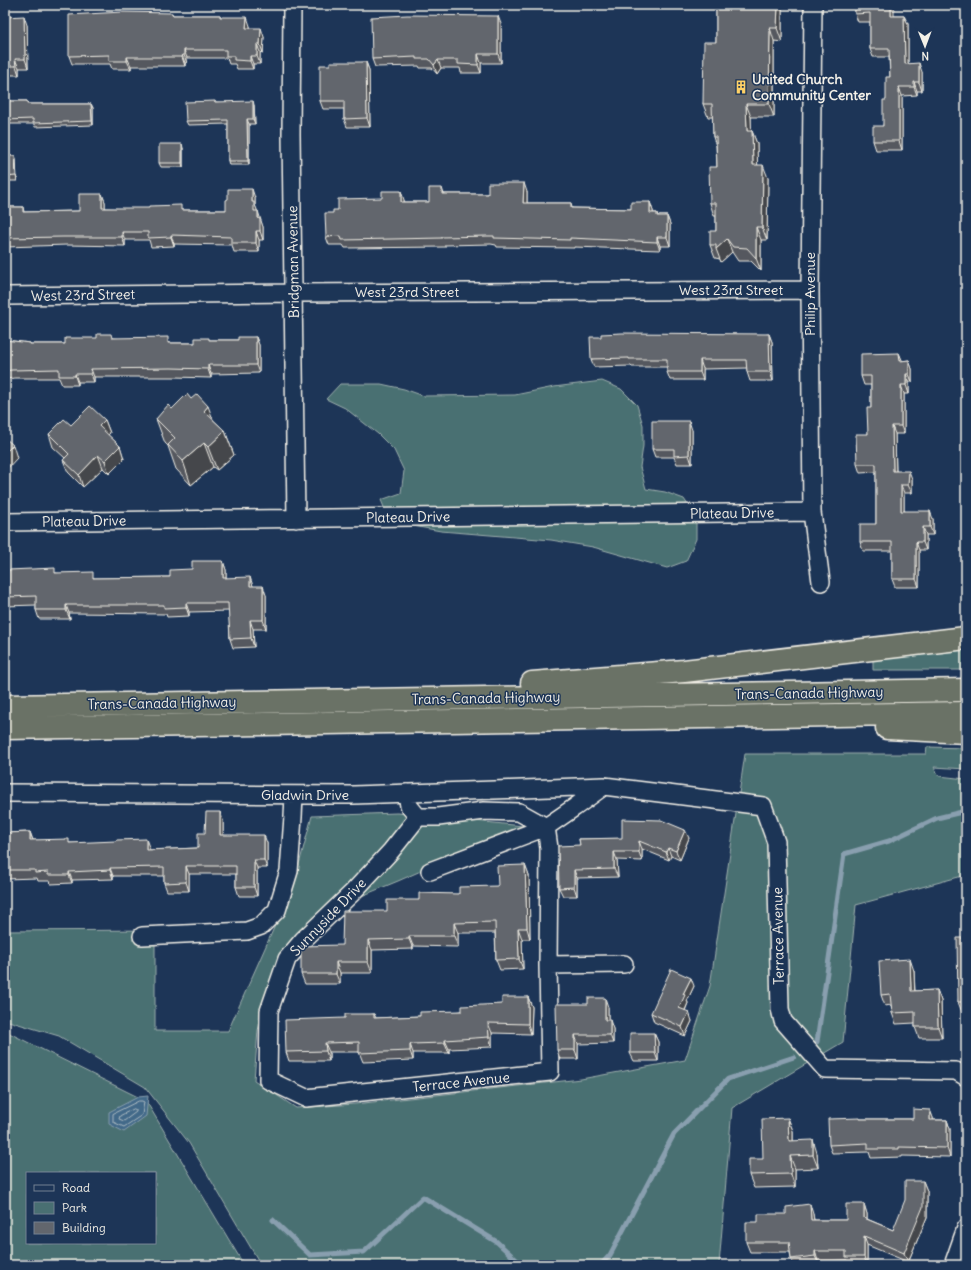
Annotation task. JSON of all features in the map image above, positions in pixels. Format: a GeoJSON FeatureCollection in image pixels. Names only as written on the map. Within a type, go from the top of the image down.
{"type":"FeatureCollection","features":[{"type":"Feature","properties":{"kind":"highway"},"geometry":{"type":"LineString","coordinates":[[261,702],[584,680],[966,638]]}},
{"type":"Feature","properties":{"kind":"highway","name":"Trans-Canada Highway"},"geometry":{"type":"LineString","coordinates":[[5,706],[966,690]]}},
{"type":"Feature","properties":{"kind":"highway","name":"Trans-Canada Highway"},"geometry":{"type":"LineString","coordinates":[[5,728],[966,713]]}},
{"type":"Feature","properties":{"kind":"highway"},"geometry":{"type":"LineString","coordinates":[[708,718],[966,732]]}},
{"type":"Feature","properties":{"kind":"street","name":"Bridgman Avenue"},"geometry":{"type":"LineString","coordinates":[[292,5],[296,519]]}},
{"type":"Feature","properties":{"kind":"street","name":"Philip Avenue"},"geometry":{"type":"LineString","coordinates":[[813,5],[810,290],[812,512],[821,582]]}},
{"type":"Feature","properties":{"kind":"street","name":"West 23rd Street"},"geometry":{"type":"LineString","coordinates":[[5,296],[810,290]]}},
{"type":"Feature","properties":{"kind":"street","name":"Plateau Drive"},"geometry":{"type":"LineString","coordinates":[[5,522],[812,512]]}},
{"type":"Feature","properties":{"kind":"street","name":"Gladwin Drive"},"geometry":{"type":"LineString","coordinates":[[5,793],[354,795],[604,786]]}},
{"type":"Feature","properties":{"kind":"street"},"geometry":{"type":"LineString","coordinates":[[430,871],[546,827],[604,786]]}},
{"type":"Feature","properties":{"kind":"street","name":"Terrace Avenue"},"geometry":{"type":"LineString","coordinates":[[604,786],[763,806],[776,842],[780,1009],[783,1021],[825,1069],[956,1071],[966,1077]]}},
{"type":"Feature","properties":{"kind":"street"},"geometry":{"type":"LineString","coordinates":[[407,793],[409,806],[418,817],[438,817],[484,811],[518,812],[546,827]]}},
{"type":"Feature","properties":{"kind":"street"},"geometry":{"type":"LineString","coordinates":[[142,936],[247,931],[261,926],[277,910],[289,871],[294,795]]}},
{"type":"Feature","properties":{"kind":"street","name":"Sunnyside Drive"},"geometry":{"type":"LineString","coordinates":[[268,1080],[269,1011],[287,959],[303,940],[352,893],[391,851],[418,817]]}},
{"type":"Feature","properties":{"kind":"street","name":"Terrace Avenue"},"geometry":{"type":"LineString","coordinates":[[268,1080],[306,1098],[550,1072],[548,965],[549,848],[546,827]]}},
{"type":"Feature","properties":{"kind":"street"},"geometry":{"type":"LineString","coordinates":[[548,965],[624,964]]}},
{"type":"Feature","properties":{"kind":"street"},"geometry":{"type":"LineString","coordinates":[[953,1265],[966,1228]]}},
{"type":"Feature","properties":{"kind":"green space"},"geometry":{"type":"Polygon","coordinates":[[[602,381],[621,389],[637,405],[643,425],[643,446],[640,467],[646,489],[665,492],[684,499],[696,517],[696,539],[686,561],[667,568],[593,547],[551,540],[441,531],[390,522],[381,500],[401,493],[404,471],[394,450],[378,434],[345,408],[326,399],[340,384],[381,384],[404,389],[424,396],[515,395],[554,387],[602,381]]]}},
{"type":"Feature","properties":{"kind":"green space"},"geometry":{"type":"Polygon","coordinates":[[[966,648],[966,670],[873,670],[873,658],[966,648]]]}},
{"type":"Feature","properties":{"kind":"green space"},"geometry":{"type":"Polygon","coordinates":[[[927,747],[966,748],[966,769],[934,767],[939,776],[966,779],[966,875],[856,905],[843,1042],[732,1108],[719,1265],[261,1265],[189,1143],[145,1087],[59,1036],[5,1020],[5,931],[155,930],[155,1031],[228,1031],[294,883],[312,816],[397,813],[523,826],[398,881],[318,914],[281,956],[258,1030],[254,1080],[296,1108],[355,1104],[581,1079],[685,1060],[710,986],[745,754],[926,754],[927,747]]]}},
{"type":"Feature","properties":{"kind":"green space"},"geometry":{"type":"Polygon","coordinates":[[[5,1031],[146,1101],[244,1265],[5,1265],[5,1031]]]}},
{"type":"Feature","properties":{"kind":"water"},"geometry":{"type":"Polygon","coordinates":[[[148,1096],[146,1116],[124,1132],[109,1124],[109,1112],[138,1097],[148,1096]]]}},
{"type":"Feature","properties":{"kind":"building"},"geometry":{"type":"Polygon","coordinates":[[[716,5],[778,5],[777,28],[770,28],[769,104],[746,104],[747,131],[752,131],[753,165],[763,165],[762,227],[756,227],[756,258],[747,248],[733,247],[727,239],[716,249],[716,245],[710,245],[710,231],[716,231],[716,203],[710,203],[709,167],[717,167],[716,137],[713,137],[712,104],[703,104],[704,42],[716,42],[716,5]]]}},
{"type":"Feature","properties":{"kind":"building"},"geometry":{"type":"Polygon","coordinates":[[[855,5],[891,5],[891,16],[904,16],[905,64],[919,63],[919,82],[914,82],[914,87],[899,87],[899,141],[873,141],[873,126],[883,126],[883,100],[886,100],[886,77],[890,77],[889,49],[870,49],[870,13],[855,14],[855,5]]]}},
{"type":"Feature","properties":{"kind":"building"},"geometry":{"type":"Polygon","coordinates":[[[122,12],[247,17],[246,28],[261,28],[260,44],[257,44],[257,56],[250,56],[250,61],[234,60],[234,56],[226,56],[226,50],[184,50],[184,55],[182,55],[182,57],[127,57],[127,61],[109,61],[109,55],[69,56],[69,15],[122,12]]]}},
{"type":"Feature","properties":{"kind":"building"},"geometry":{"type":"Polygon","coordinates":[[[407,15],[498,16],[498,54],[478,54],[478,65],[458,64],[458,60],[438,60],[434,65],[429,59],[416,59],[416,57],[372,59],[371,17],[407,15]]]}},
{"type":"Feature","properties":{"kind":"building"},"geometry":{"type":"Polygon","coordinates":[[[24,16],[25,59],[15,59],[16,66],[5,66],[5,17],[24,16]]]}},
{"type":"Feature","properties":{"kind":"building"},"geometry":{"type":"Polygon","coordinates":[[[330,62],[366,62],[367,118],[344,119],[344,101],[320,101],[320,65],[330,65],[330,62]]]}},
{"type":"Feature","properties":{"kind":"building"},"geometry":{"type":"Polygon","coordinates":[[[5,101],[27,101],[27,104],[91,104],[92,121],[33,123],[33,119],[5,120],[5,101]]]}},
{"type":"Feature","properties":{"kind":"building"},"geometry":{"type":"Polygon","coordinates":[[[253,101],[253,119],[247,119],[248,161],[228,161],[228,120],[186,121],[185,102],[253,101]]]}},
{"type":"Feature","properties":{"kind":"building"},"geometry":{"type":"Polygon","coordinates":[[[159,144],[182,144],[182,163],[159,163],[159,144]]]}},
{"type":"Feature","properties":{"kind":"building"},"geometry":{"type":"Polygon","coordinates":[[[5,156],[15,156],[16,176],[5,177],[5,156]]]}},
{"type":"Feature","properties":{"kind":"building"},"geometry":{"type":"Polygon","coordinates":[[[488,183],[524,183],[523,203],[571,203],[571,208],[631,209],[631,202],[650,202],[650,213],[657,213],[657,216],[667,216],[667,237],[657,237],[657,242],[570,238],[570,240],[494,238],[494,236],[342,240],[341,236],[326,237],[325,213],[333,213],[333,210],[338,210],[338,199],[382,198],[382,191],[401,191],[401,202],[429,202],[429,188],[442,188],[442,194],[488,194],[488,183]]]}},
{"type":"Feature","properties":{"kind":"building"},"geometry":{"type":"Polygon","coordinates":[[[228,189],[252,189],[254,211],[258,211],[258,218],[260,219],[260,231],[256,231],[256,243],[231,243],[231,237],[171,235],[171,237],[148,238],[148,232],[122,232],[122,237],[5,238],[5,207],[23,207],[23,212],[79,211],[79,194],[102,194],[102,208],[149,208],[149,206],[181,205],[181,210],[226,210],[228,189]]]}},
{"type":"Feature","properties":{"kind":"building"},"geometry":{"type":"Polygon","coordinates":[[[97,334],[111,334],[112,338],[168,337],[168,343],[195,343],[195,338],[209,338],[209,340],[238,340],[238,337],[256,337],[256,365],[208,365],[208,369],[91,369],[91,374],[75,374],[75,376],[59,376],[59,369],[5,371],[5,340],[30,344],[65,344],[65,338],[97,338],[97,334]]]}},
{"type":"Feature","properties":{"kind":"building"},"geometry":{"type":"Polygon","coordinates":[[[601,334],[769,334],[770,372],[747,372],[746,360],[700,360],[700,372],[667,372],[667,359],[591,359],[590,337],[601,337],[601,334]]]}},
{"type":"Feature","properties":{"kind":"building"},"geometry":{"type":"Polygon","coordinates":[[[899,353],[900,361],[909,360],[909,374],[906,374],[906,385],[901,385],[901,426],[892,426],[893,471],[909,471],[908,485],[901,485],[901,511],[930,511],[930,527],[923,527],[923,542],[916,542],[916,579],[892,579],[892,542],[860,542],[860,524],[876,524],[876,464],[857,464],[856,434],[868,434],[867,408],[871,408],[871,376],[861,376],[861,354],[899,353]]]}},
{"type":"Feature","properties":{"kind":"building"},"geometry":{"type":"Polygon","coordinates":[[[187,394],[191,399],[197,394],[208,406],[204,411],[225,431],[208,447],[204,443],[183,461],[168,445],[175,438],[156,419],[168,405],[172,409],[187,394]]]}},
{"type":"Feature","properties":{"kind":"building"},"geometry":{"type":"Polygon","coordinates":[[[90,406],[105,420],[99,426],[120,446],[105,461],[98,455],[79,475],[63,460],[69,454],[49,434],[64,419],[71,425],[90,406]]]}},
{"type":"Feature","properties":{"kind":"building"},"geometry":{"type":"Polygon","coordinates":[[[652,421],[689,421],[689,455],[674,456],[674,449],[652,449],[652,421]]]}},
{"type":"Feature","properties":{"kind":"building"},"geometry":{"type":"Polygon","coordinates":[[[5,438],[13,445],[5,453],[5,438]]]}},
{"type":"Feature","properties":{"kind":"building"},"geometry":{"type":"Polygon","coordinates":[[[192,561],[223,561],[223,578],[250,577],[250,586],[263,586],[263,620],[250,620],[251,638],[230,639],[228,603],[186,603],[186,607],[164,608],[164,605],[66,605],[66,610],[36,610],[36,596],[5,597],[5,573],[8,573],[8,570],[55,568],[55,573],[93,572],[93,578],[170,577],[170,570],[192,569],[192,561]]]}},
{"type":"Feature","properties":{"kind":"building"},"geometry":{"type":"Polygon","coordinates":[[[206,812],[220,812],[220,835],[264,835],[264,860],[254,860],[254,887],[236,887],[236,866],[186,866],[186,882],[164,883],[164,867],[110,868],[110,870],[69,872],[69,875],[48,875],[48,872],[35,873],[35,870],[5,870],[5,833],[30,832],[30,840],[69,839],[69,843],[146,839],[146,850],[198,848],[198,833],[205,833],[206,812]]]}},
{"type":"Feature","properties":{"kind":"building"},"geometry":{"type":"Polygon","coordinates":[[[622,819],[661,820],[685,830],[676,851],[668,848],[666,852],[639,841],[639,852],[614,852],[614,869],[574,870],[574,887],[559,888],[558,846],[580,845],[579,839],[622,838],[622,819]]]}},
{"type":"Feature","properties":{"kind":"building"},"geometry":{"type":"Polygon","coordinates":[[[525,865],[527,928],[518,928],[519,959],[496,960],[495,922],[454,923],[454,936],[409,936],[409,939],[368,940],[368,962],[336,962],[336,974],[301,974],[301,946],[342,945],[343,911],[387,911],[387,900],[419,900],[419,893],[459,894],[459,887],[498,886],[497,866],[525,865]]]}},
{"type":"Feature","properties":{"kind":"building"},"geometry":{"type":"Polygon","coordinates":[[[957,938],[966,938],[966,1002],[958,1002],[957,938]]]}},
{"type":"Feature","properties":{"kind":"building"},"geometry":{"type":"Polygon","coordinates":[[[910,959],[911,991],[937,990],[938,1027],[915,1027],[915,1012],[892,1013],[890,994],[881,995],[879,961],[910,959]]]}},
{"type":"Feature","properties":{"kind":"building"},"geometry":{"type":"Polygon","coordinates":[[[671,969],[691,978],[683,994],[685,995],[679,1008],[689,1012],[682,1027],[651,1013],[671,969]]]}},
{"type":"Feature","properties":{"kind":"building"},"geometry":{"type":"Polygon","coordinates":[[[502,997],[528,997],[528,1024],[488,1023],[489,1037],[445,1040],[445,1043],[410,1044],[410,1051],[359,1053],[359,1042],[325,1043],[326,1051],[286,1052],[285,1020],[345,1018],[345,1014],[374,1014],[374,1018],[420,1016],[420,1012],[462,1011],[462,1006],[502,1004],[502,997]]]}},
{"type":"Feature","properties":{"kind":"building"},"geometry":{"type":"Polygon","coordinates":[[[588,998],[605,998],[605,1020],[610,1020],[610,1035],[575,1035],[575,1050],[557,1050],[556,1004],[588,1004],[588,998]]]}},
{"type":"Feature","properties":{"kind":"building"},"geometry":{"type":"Polygon","coordinates":[[[630,1033],[654,1033],[655,1053],[630,1053],[630,1033]]]}},
{"type":"Feature","properties":{"kind":"building"},"geometry":{"type":"Polygon","coordinates":[[[913,1109],[930,1110],[930,1120],[947,1120],[947,1148],[899,1147],[899,1149],[868,1149],[868,1143],[829,1145],[828,1119],[913,1119],[913,1109]]]}},
{"type":"Feature","properties":{"kind":"building"},"geometry":{"type":"Polygon","coordinates":[[[788,1118],[789,1141],[813,1140],[813,1155],[790,1156],[791,1174],[749,1175],[749,1159],[763,1159],[762,1119],[788,1118]]]}},
{"type":"Feature","properties":{"kind":"building"},"geometry":{"type":"Polygon","coordinates":[[[905,1181],[923,1181],[923,1207],[904,1253],[864,1236],[864,1257],[846,1257],[846,1251],[815,1251],[815,1256],[791,1259],[789,1242],[746,1242],[746,1222],[758,1222],[758,1214],[786,1214],[786,1207],[810,1204],[811,1220],[846,1220],[846,1204],[864,1204],[864,1218],[893,1230],[905,1200],[905,1181]]]}},
{"type":"Feature","properties":{"kind":"waterway"},"geometry":{"type":"LineString","coordinates":[[817,1042],[844,854],[889,841],[937,818],[966,811]]}},
{"type":"Feature","properties":{"kind":"waterway"},"geometry":{"type":"LineString","coordinates":[[601,1265],[610,1255],[674,1134],[728,1079],[794,1057]]}},
{"type":"Feature","properties":{"kind":"waterway"},"geometry":{"type":"LineString","coordinates":[[273,1220],[310,1255],[364,1252],[423,1197],[497,1242],[522,1265]]}},
{"type":"Feature","properties":{"kind":"place","name":"United Church Community Center"},"geometry":{"type":"Point","coordinates":[741,87]}}]}
